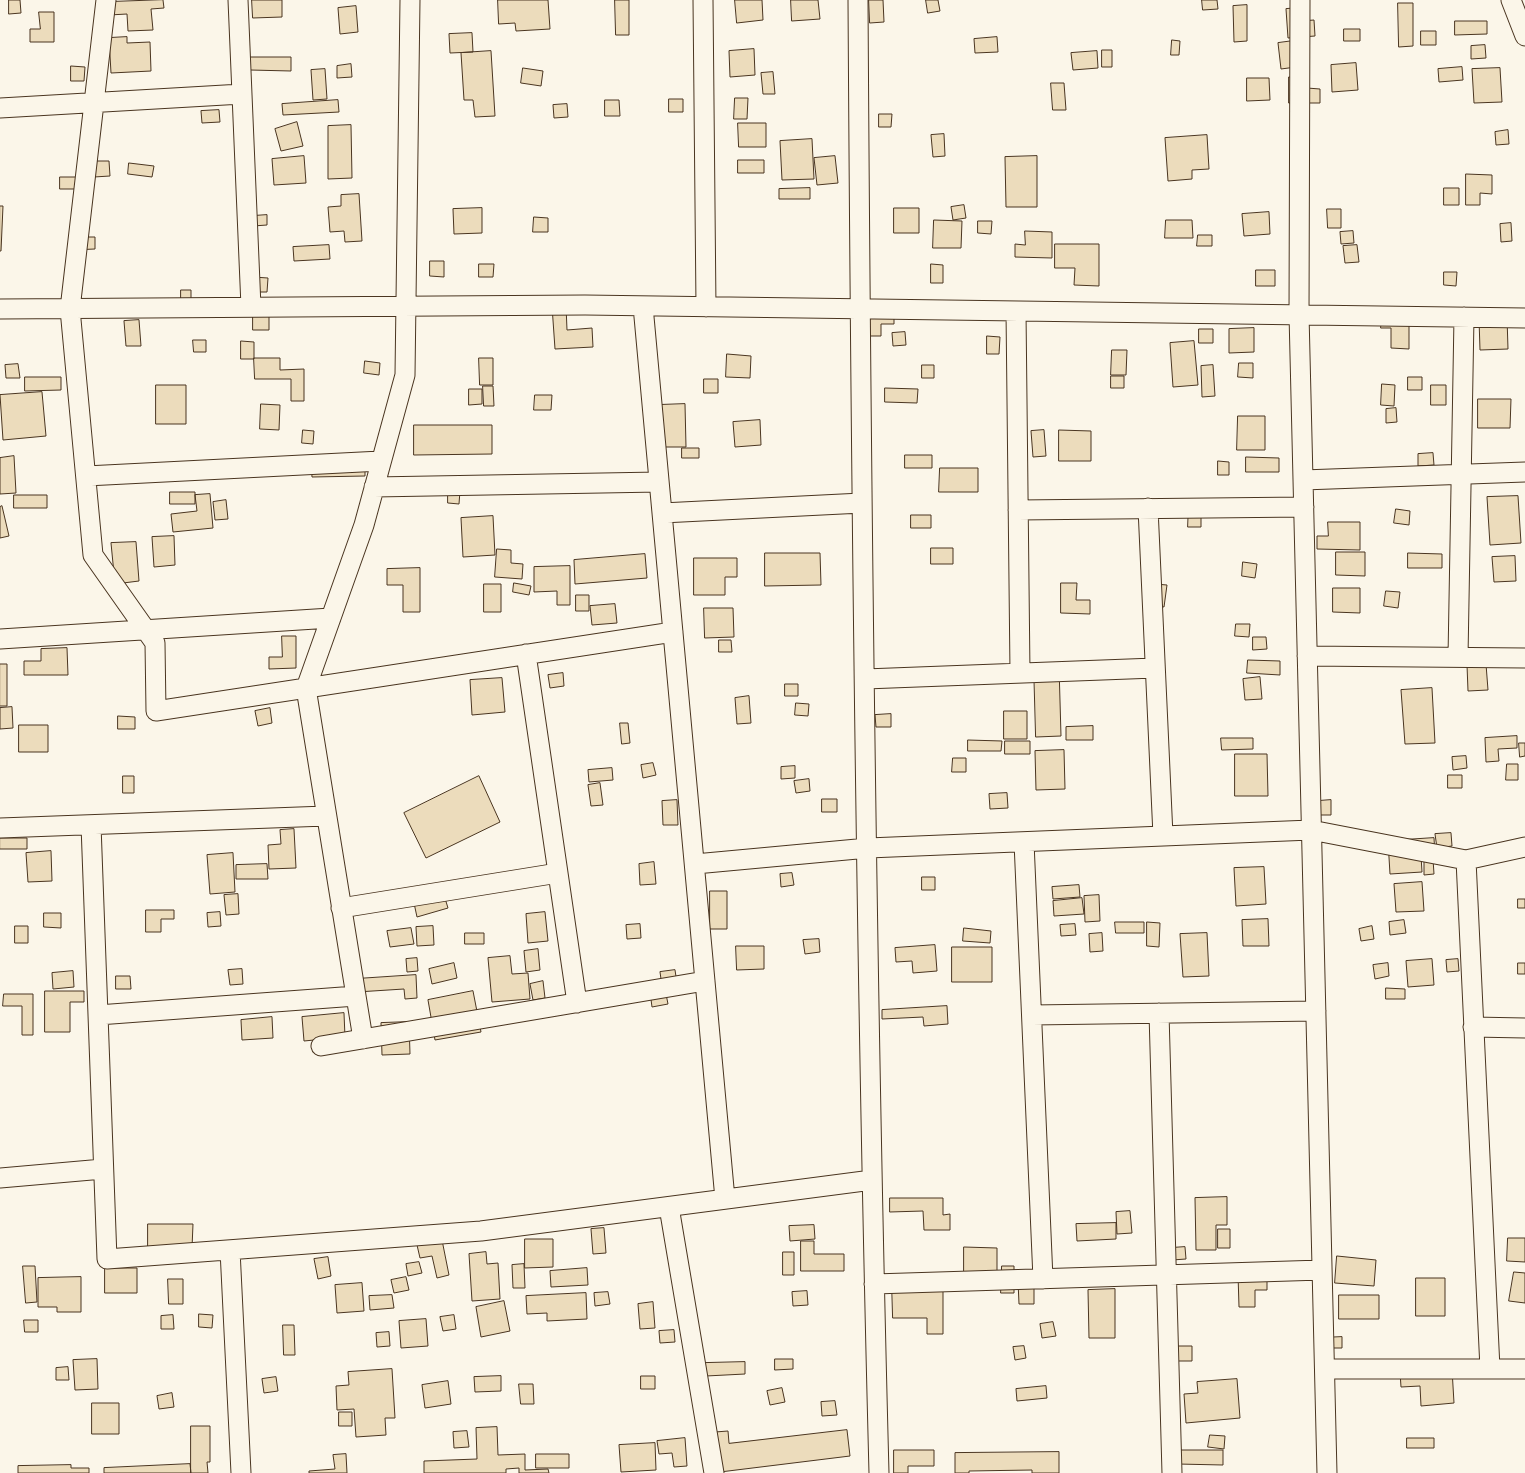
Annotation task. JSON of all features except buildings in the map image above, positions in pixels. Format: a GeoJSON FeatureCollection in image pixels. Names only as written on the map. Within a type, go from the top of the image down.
{"type":"FeatureCollection","features":[{"type":"Feature","properties":{"kind":"street"},"geometry":{"type":"LineString","coordinates":[[106,0],[70,309],[93,555],[155,643],[156,711],[673,632]]}},
{"type":"Feature","properties":{"kind":"street"},"geometry":{"type":"LineString","coordinates":[[238,0],[251,307]]}},
{"type":"Feature","properties":{"kind":"street"},"geometry":{"type":"LineString","coordinates":[[363,1039],[306,688],[364,526],[405,375],[410,0]]}},
{"type":"Feature","properties":{"kind":"street"},"geometry":{"type":"LineString","coordinates":[[703,0],[706,307]]}},
{"type":"Feature","properties":{"kind":"street"},"geometry":{"type":"LineString","coordinates":[[858,0],[862,503],[872,1180],[879,1473]]}},
{"type":"Feature","properties":{"kind":"street"},"geometry":{"type":"LineString","coordinates":[[1300,0],[1299,314],[1327,1473]]}},
{"type":"Feature","properties":{"kind":"street"},"geometry":{"type":"LineString","coordinates":[[1512,0],[1525,36]]}},
{"type":"Feature","properties":{"kind":"street"},"geometry":{"type":"LineString","coordinates":[[0,108],[242,94]]}},
{"type":"Feature","properties":{"kind":"street"},"geometry":{"type":"LineString","coordinates":[[643,306],[725,1200]]}},
{"type":"Feature","properties":{"kind":"street"},"geometry":{"type":"LineString","coordinates":[[0,309],[643,306],[1525,318]]}},
{"type":"Feature","properties":{"kind":"street"},"geometry":{"type":"LineString","coordinates":[[1016,311],[1020,673]]}},
{"type":"Feature","properties":{"kind":"street"},"geometry":{"type":"LineString","coordinates":[[1458,657],[1464,317]]}},
{"type":"Feature","properties":{"kind":"street"},"geometry":{"type":"LineString","coordinates":[[86,476],[381,461]]}},
{"type":"Feature","properties":{"kind":"street"},"geometry":{"type":"LineString","coordinates":[[1303,480],[1525,472]]}},
{"type":"Feature","properties":{"kind":"street"},"geometry":{"type":"LineString","coordinates":[[374,487],[659,482]]}},
{"type":"Feature","properties":{"kind":"street"},"geometry":{"type":"LineString","coordinates":[[662,513],[862,503]]}},
{"type":"Feature","properties":{"kind":"street"},"geometry":{"type":"LineString","coordinates":[[1018,510],[1304,507]]}},
{"type":"Feature","properties":{"kind":"street"},"geometry":{"type":"LineString","coordinates":[[1148,508],[1163,836]]}},
{"type":"Feature","properties":{"kind":"street"},"geometry":{"type":"LineString","coordinates":[[0,639],[331,618]]}},
{"type":"Feature","properties":{"kind":"street"},"geometry":{"type":"LineString","coordinates":[[526,654],[577,1003]]}},
{"type":"Feature","properties":{"kind":"street"},"geometry":{"type":"LineString","coordinates":[[1307,656],[1525,658]]}},
{"type":"Feature","properties":{"kind":"street"},"geometry":{"type":"LineString","coordinates":[[865,679],[1155,668]]}},
{"type":"Feature","properties":{"kind":"street"},"geometry":{"type":"LineString","coordinates":[[0,828],[326,816]]}},
{"type":"Feature","properties":{"kind":"street"},"geometry":{"type":"LineString","coordinates":[[92,825],[107,1259],[482,1232],[872,1180]]}},
{"type":"Feature","properties":{"kind":"street"},"geometry":{"type":"LineString","coordinates":[[695,864],[868,848],[1312,830],[1466,860],[1525,847]]}},
{"type":"Feature","properties":{"kind":"street"},"geometry":{"type":"LineString","coordinates":[[1024,842],[1043,1279]]}},
{"type":"Feature","properties":{"kind":"street"},"geometry":{"type":"LineString","coordinates":[[1466,860],[1490,1369]]}},
{"type":"Feature","properties":{"kind":"street"},"geometry":{"type":"LineString","coordinates":[[341,908],[558,873]]}},
{"type":"Feature","properties":{"kind":"street"},"geometry":{"type":"LineString","coordinates":[[321,1046],[705,982]]}},
{"type":"Feature","properties":{"kind":"street"},"geometry":{"type":"LineString","coordinates":[[98,1015],[356,996]]}},
{"type":"Feature","properties":{"kind":"street"},"geometry":{"type":"LineString","coordinates":[[1032,1015],[1316,1011]]}},
{"type":"Feature","properties":{"kind":"street"},"geometry":{"type":"LineString","coordinates":[[1159,1013],[1172,1473]]}},
{"type":"Feature","properties":{"kind":"street"},"geometry":{"type":"LineString","coordinates":[[1474,1027],[1525,1028]]}},
{"type":"Feature","properties":{"kind":"street"},"geometry":{"type":"LineString","coordinates":[[0,1178],[104,1169]]}},
{"type":"Feature","properties":{"kind":"street"},"geometry":{"type":"LineString","coordinates":[[669,1207],[714,1473]]}},
{"type":"Feature","properties":{"kind":"street"},"geometry":{"type":"LineString","coordinates":[[230,1250],[241,1473]]}},
{"type":"Feature","properties":{"kind":"street"},"geometry":{"type":"LineString","coordinates":[[874,1284],[1322,1270]]}},
{"type":"Feature","properties":{"kind":"street"},"geometry":{"type":"LineString","coordinates":[[1325,1369],[1525,1369]]}}]}
